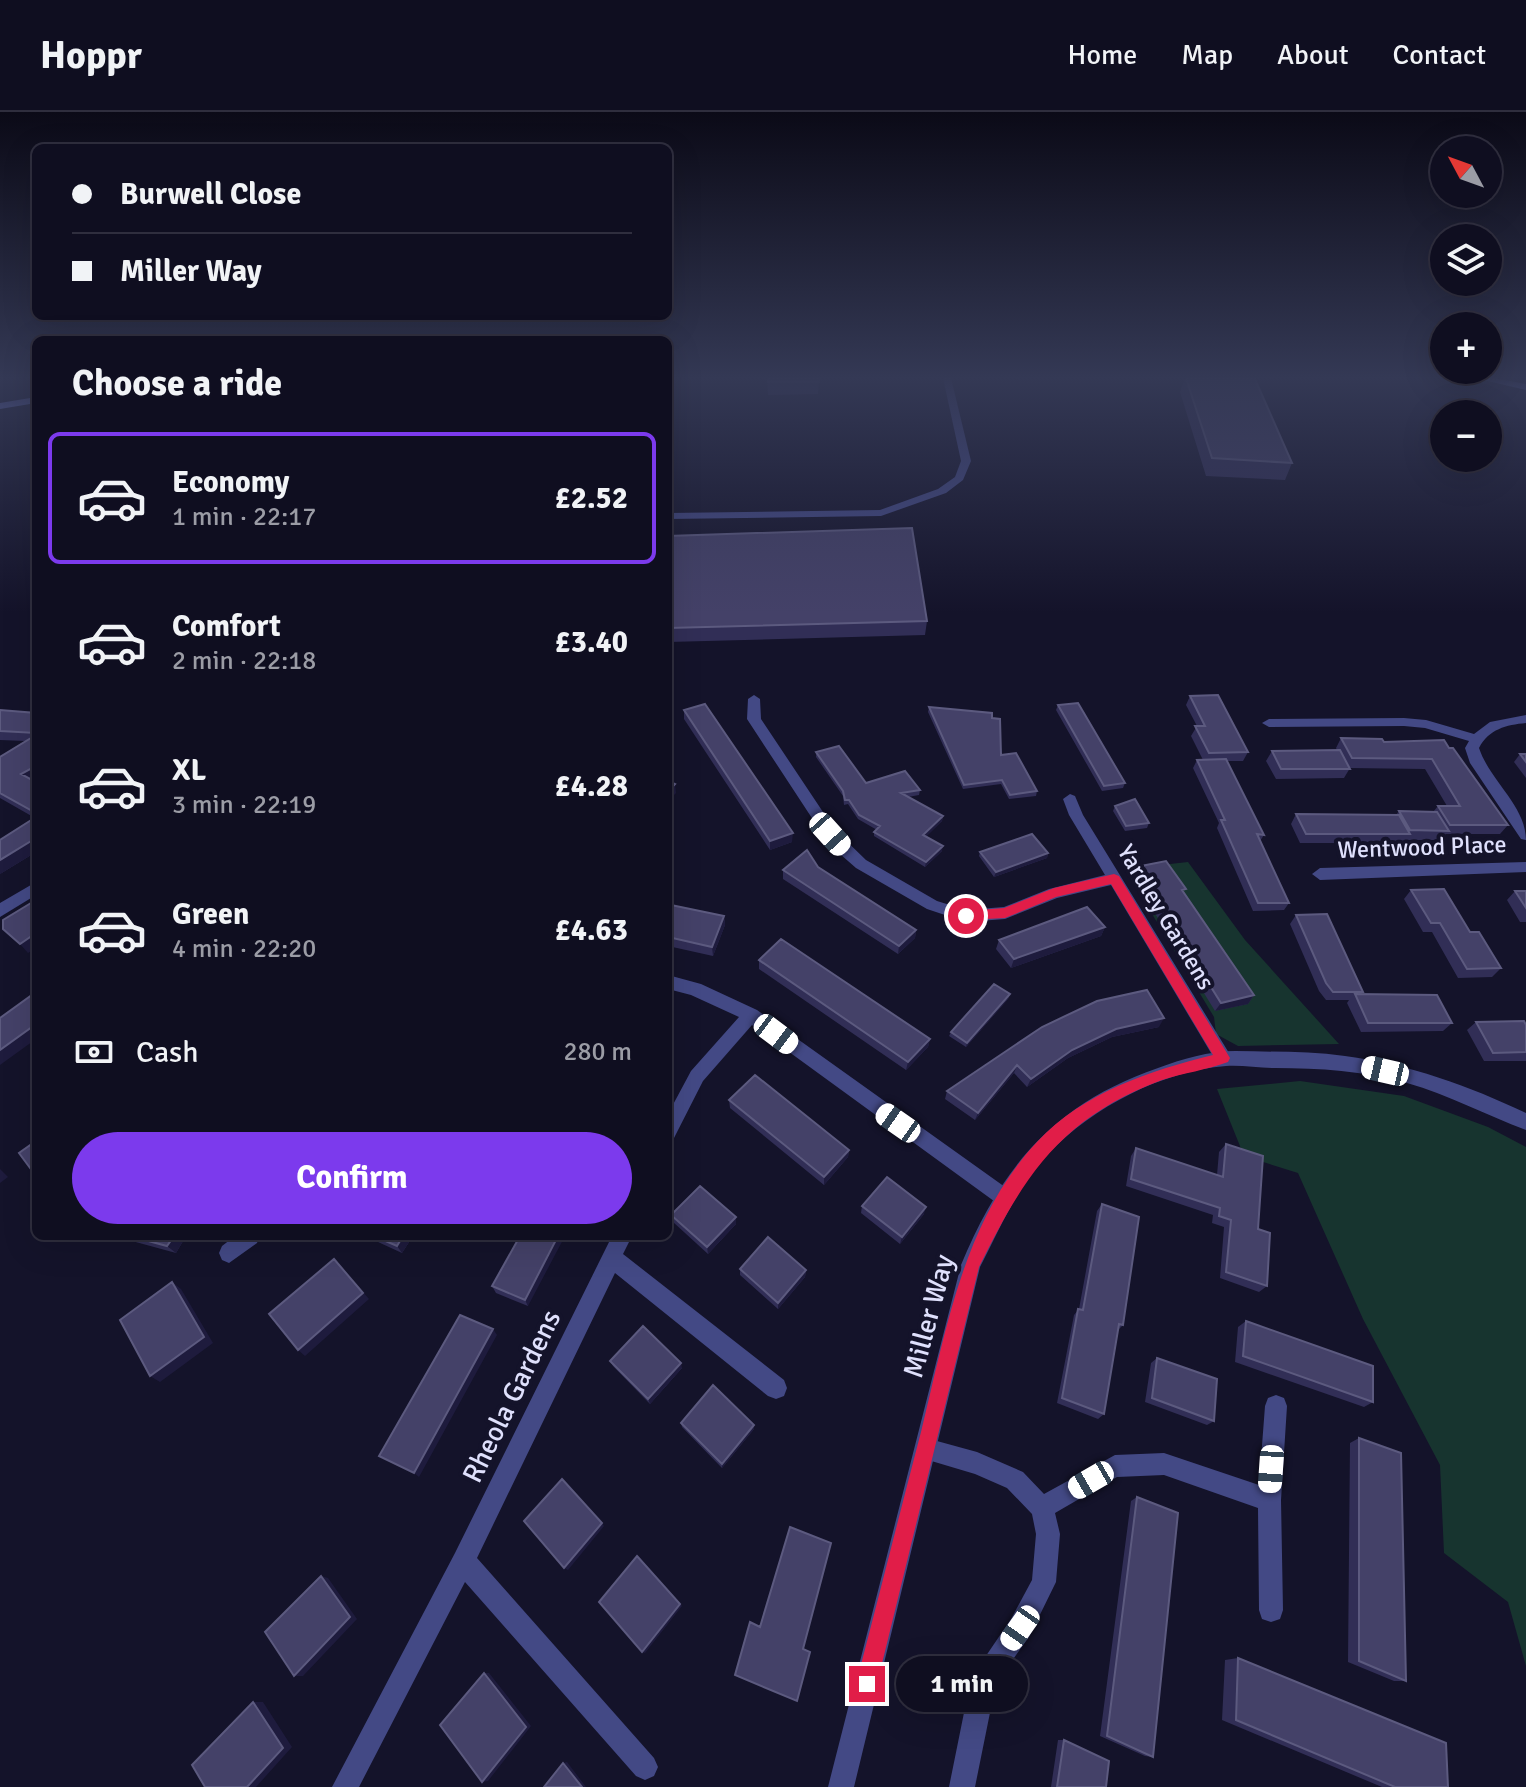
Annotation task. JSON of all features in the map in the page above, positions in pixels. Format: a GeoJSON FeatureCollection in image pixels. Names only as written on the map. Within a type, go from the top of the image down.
{"type":"FeatureCollection","features":[{"type":"Feature","properties":{"kind":"street"},"geometry":{"type":"LineString","coordinates":[[672,516],[881,513],[942,491],[959,478],[965,456]]}},
{"type":"Feature","properties":{"kind":"street"},"geometry":{"type":"LineString","coordinates":[[754,699],[754,719],[830,834],[861,864],[932,905],[966,916],[1005,913],[1054,893],[1114,879]]}},
{"type":"Feature","properties":{"kind":"street"},"geometry":{"type":"LineString","coordinates":[[1526,719],[1493,724],[1476,739],[1472,748],[1477,763],[1526,835]]}},
{"type":"Feature","properties":{"kind":"street"},"geometry":{"type":"LineString","coordinates":[[1269,723],[1404,722],[1426,724],[1476,739]]}},
{"type":"Feature","properties":{"kind":"street","name":"Yardley Gardens"},"geometry":{"type":"LineString","coordinates":[[1070,799],[1076,815],[1223,1058]]}},
{"type":"Feature","properties":{"kind":"street","name":"Wentwood Place"},"geometry":{"type":"LineString","coordinates":[[1320,874],[1526,867]]}},
{"type":"Feature","properties":{"kind":"street"},"geometry":{"type":"LineString","coordinates":[[0,911],[32,891]]}},
{"type":"Feature","properties":{"kind":"street"},"geometry":{"type":"LineString","coordinates":[[672,983],[695,989],[751,1015],[1005,1198]]}},
{"type":"Feature","properties":{"kind":"street"},"geometry":{"type":"LineString","coordinates":[[672,1124],[697,1076],[751,1015]]}},
{"type":"Feature","properties":{"kind":"street","name":"Miller Way"},"geometry":{"type":"LineString","coordinates":[[841,1787],[971,1265],[1005,1198],[1042,1147],[1097,1102],[1162,1074],[1223,1058],[1311,1059],[1359,1065],[1410,1077],[1526,1122]]}},
{"type":"Feature","properties":{"kind":"street"},"geometry":{"type":"LineString","coordinates":[[229,1253],[245,1240]]}},
{"type":"Feature","properties":{"kind":"street","name":"Rheola Gardens"},"geometry":{"type":"LineString","coordinates":[[345,1787],[463,1561],[620,1240]]}},
{"type":"Feature","properties":{"kind":"street"},"geometry":{"type":"LineString","coordinates":[[612,1258],[776,1388]]}},
{"type":"Feature","properties":{"kind":"street"},"geometry":{"type":"LineString","coordinates":[[1271,1610],[1269,1500],[1276,1406]]}},
{"type":"Feature","properties":{"kind":"street"},"geometry":{"type":"LineString","coordinates":[[926,1449],[977,1463],[1015,1480],[1042,1508],[1048,1534],[1044,1582],[1020,1628],[984,1678],[962,1787]]}},
{"type":"Feature","properties":{"kind":"street"},"geometry":{"type":"LineString","coordinates":[[1042,1508],[1115,1466],[1164,1464],[1269,1500]]}},
{"type":"Feature","properties":{"kind":"street"},"geometry":{"type":"LineString","coordinates":[[463,1561],[645,1767]]}},
{"type":"Feature","properties":{"kind":"green space"},"geometry":{"type":"Polygon","coordinates":[[[1188,862],[1245,940],[1339,1044],[1238,1046],[1216,1034],[1214,1017],[1125,869],[1188,862]]]}},
{"type":"Feature","properties":{"kind":"green space"},"geometry":{"type":"Polygon","coordinates":[[[1300,1081],[1404,1096],[1488,1127],[1526,1147],[1526,1666],[1508,1602],[1444,1553],[1440,1465],[1363,1319],[1298,1173],[1244,1156],[1217,1089],[1300,1081]]]}},
{"type":"Feature","properties":{"kind":"building"},"geometry":{"type":"Polygon","coordinates":[[[1289,456],[1292,463],[1212,458],[1289,456]]]}},
{"type":"Feature","properties":{"kind":"building"},"geometry":{"type":"Polygon","coordinates":[[[912,528],[927,621],[672,628],[672,536],[912,528]]]}},
{"type":"Feature","properties":{"kind":"building"},"geometry":{"type":"Polygon","coordinates":[[[1218,695],[1248,752],[1209,753],[1195,726],[1205,726],[1190,696],[1218,695]]]}},
{"type":"Feature","properties":{"kind":"building"},"geometry":{"type":"Polygon","coordinates":[[[1078,703],[1125,783],[1104,786],[1058,705],[1078,703]]]}},
{"type":"Feature","properties":{"kind":"building"},"geometry":{"type":"Polygon","coordinates":[[[705,704],[793,833],[770,841],[684,710],[705,704]]]}},
{"type":"Feature","properties":{"kind":"building"},"geometry":{"type":"Polygon","coordinates":[[[929,707],[992,713],[992,718],[1000,719],[1001,755],[1016,753],[1037,791],[1010,795],[1002,780],[964,785],[929,707]]]}},
{"type":"Feature","properties":{"kind":"building"},"geometry":{"type":"Polygon","coordinates":[[[0,710],[32,713],[32,733],[0,731],[0,710]]]}},
{"type":"Feature","properties":{"kind":"building"},"geometry":{"type":"Polygon","coordinates":[[[32,737],[32,768],[21,774],[32,780],[32,811],[0,793],[0,757],[32,737]]]}},
{"type":"Feature","properties":{"kind":"building"},"geometry":{"type":"Polygon","coordinates":[[[1341,738],[1382,739],[1384,742],[1444,740],[1508,825],[1450,825],[1438,806],[1460,806],[1432,759],[1352,758],[1341,738]]]}},
{"type":"Feature","properties":{"kind":"building"},"geometry":{"type":"Polygon","coordinates":[[[839,746],[866,783],[905,771],[920,790],[901,793],[943,816],[923,835],[943,846],[926,862],[874,832],[880,826],[859,815],[849,800],[845,800],[843,791],[816,752],[839,746]]]}},
{"type":"Feature","properties":{"kind":"building"},"geometry":{"type":"Polygon","coordinates":[[[1340,750],[1350,769],[1281,769],[1272,751],[1340,750]]]}},
{"type":"Feature","properties":{"kind":"building"},"geometry":{"type":"Polygon","coordinates":[[[1226,759],[1264,835],[1257,834],[1289,903],[1258,903],[1221,820],[1225,820],[1197,760],[1226,759]]]}},
{"type":"Feature","properties":{"kind":"building"},"geometry":{"type":"Polygon","coordinates":[[[1135,799],[1149,823],[1126,826],[1115,806],[1135,799]]]}},
{"type":"Feature","properties":{"kind":"building"},"geometry":{"type":"Polygon","coordinates":[[[1399,811],[1437,812],[1449,831],[1410,830],[1399,811]]]}},
{"type":"Feature","properties":{"kind":"building"},"geometry":{"type":"Polygon","coordinates":[[[1296,814],[1399,815],[1410,834],[1306,834],[1296,814]]]}},
{"type":"Feature","properties":{"kind":"building"},"geometry":{"type":"Polygon","coordinates":[[[32,820],[32,840],[0,860],[0,840],[32,820]]]}},
{"type":"Feature","properties":{"kind":"building"},"geometry":{"type":"Polygon","coordinates":[[[1032,834],[1048,853],[996,872],[980,852],[1032,834]]]}},
{"type":"Feature","properties":{"kind":"building"},"geometry":{"type":"Polygon","coordinates":[[[807,850],[818,867],[916,930],[899,946],[783,870],[807,850]]]}},
{"type":"Feature","properties":{"kind":"building"},"geometry":{"type":"Polygon","coordinates":[[[1166,861],[1186,889],[1182,890],[1254,995],[1221,1003],[1136,867],[1166,861]]]}},
{"type":"Feature","properties":{"kind":"building"},"geometry":{"type":"Polygon","coordinates":[[[1444,889],[1470,932],[1479,932],[1501,968],[1467,969],[1440,923],[1431,923],[1411,890],[1444,889]]]}},
{"type":"Feature","properties":{"kind":"building"},"geometry":{"type":"Polygon","coordinates":[[[1515,891],[1526,891],[1526,908],[1515,891]]]}},
{"type":"Feature","properties":{"kind":"building"},"geometry":{"type":"Polygon","coordinates":[[[32,902],[32,936],[20,944],[3,929],[3,920],[32,902]]]}},
{"type":"Feature","properties":{"kind":"building"},"geometry":{"type":"Polygon","coordinates":[[[672,905],[724,916],[712,947],[672,938],[672,905]]]}},
{"type":"Feature","properties":{"kind":"building"},"geometry":{"type":"Polygon","coordinates":[[[1087,907],[1105,927],[1014,959],[999,940],[1087,907]]]}},
{"type":"Feature","properties":{"kind":"building"},"geometry":{"type":"Polygon","coordinates":[[[1327,914],[1363,992],[1333,992],[1326,983],[1296,915],[1327,914]]]}},
{"type":"Feature","properties":{"kind":"building"},"geometry":{"type":"Polygon","coordinates":[[[781,939],[930,1039],[908,1062],[759,960],[781,939]]]}},
{"type":"Feature","properties":{"kind":"building"},"geometry":{"type":"Polygon","coordinates":[[[994,984],[1010,994],[967,1043],[951,1032],[994,984]]]}},
{"type":"Feature","properties":{"kind":"building"},"geometry":{"type":"Polygon","coordinates":[[[1147,990],[1164,1018],[1116,1029],[1072,1050],[1031,1079],[1017,1065],[978,1113],[947,1091],[1042,1027],[1097,1001],[1147,990]]]}},
{"type":"Feature","properties":{"kind":"building"},"geometry":{"type":"Polygon","coordinates":[[[1355,994],[1437,995],[1452,1023],[1368,1023],[1355,994]]]}},
{"type":"Feature","properties":{"kind":"building"},"geometry":{"type":"Polygon","coordinates":[[[32,995],[32,1027],[0,1050],[0,1018],[32,995]]]}},
{"type":"Feature","properties":{"kind":"building"},"geometry":{"type":"Polygon","coordinates":[[[1524,1021],[1526,1052],[1493,1053],[1476,1022],[1524,1021]]]}},
{"type":"Feature","properties":{"kind":"building"},"geometry":{"type":"Polygon","coordinates":[[[755,1075],[849,1150],[824,1177],[729,1100],[755,1075]]]}},
{"type":"Feature","properties":{"kind":"building"},"geometry":{"type":"Polygon","coordinates":[[[32,1144],[32,1171],[19,1153],[32,1144]]]}},
{"type":"Feature","properties":{"kind":"building"},"geometry":{"type":"Polygon","coordinates":[[[1226,1144],[1263,1156],[1258,1229],[1270,1233],[1267,1286],[1226,1272],[1231,1220],[1219,1216],[1220,1208],[1131,1179],[1136,1148],[1223,1177],[1226,1144]]]}},
{"type":"Feature","properties":{"kind":"building"},"geometry":{"type":"Polygon","coordinates":[[[887,1177],[926,1207],[902,1237],[862,1206],[887,1177]]]}},
{"type":"Feature","properties":{"kind":"building"},"geometry":{"type":"Polygon","coordinates":[[[700,1186],[736,1217],[707,1247],[672,1214],[700,1186]]]}},
{"type":"Feature","properties":{"kind":"building"},"geometry":{"type":"Polygon","coordinates":[[[1102,1204],[1139,1217],[1123,1325],[1119,1324],[1104,1414],[1062,1398],[1078,1309],[1083,1310],[1102,1204]]]}},
{"type":"Feature","properties":{"kind":"building"},"geometry":{"type":"Polygon","coordinates":[[[768,1237],[806,1270],[778,1303],[740,1269],[768,1237]]]}},
{"type":"Feature","properties":{"kind":"building"},"geometry":{"type":"Polygon","coordinates":[[[145,1240],[171,1240],[167,1246],[145,1240]]]}},
{"type":"Feature","properties":{"kind":"building"},"geometry":{"type":"Polygon","coordinates":[[[383,1240],[401,1240],[397,1246],[383,1240]]]}},
{"type":"Feature","properties":{"kind":"building"},"geometry":{"type":"Polygon","coordinates":[[[518,1240],[556,1240],[525,1300],[492,1286],[518,1240]]]}},
{"type":"Feature","properties":{"kind":"building"},"geometry":{"type":"Polygon","coordinates":[[[334,1259],[363,1293],[298,1350],[269,1314],[334,1259]]]}},
{"type":"Feature","properties":{"kind":"building"},"geometry":{"type":"Polygon","coordinates":[[[172,1282],[204,1337],[150,1376],[120,1320],[172,1282]]]}},
{"type":"Feature","properties":{"kind":"building"},"geometry":{"type":"Polygon","coordinates":[[[460,1315],[493,1329],[414,1473],[379,1456],[460,1315]]]}},
{"type":"Feature","properties":{"kind":"building"},"geometry":{"type":"Polygon","coordinates":[[[1246,1321],[1373,1366],[1373,1402],[1243,1356],[1246,1321]]]}},
{"type":"Feature","properties":{"kind":"building"},"geometry":{"type":"Polygon","coordinates":[[[643,1326],[681,1363],[648,1399],[610,1361],[643,1326]]]}},
{"type":"Feature","properties":{"kind":"building"},"geometry":{"type":"Polygon","coordinates":[[[1157,1358],[1217,1379],[1214,1421],[1152,1398],[1157,1358]]]}},
{"type":"Feature","properties":{"kind":"building"},"geometry":{"type":"Polygon","coordinates":[[[713,1385],[754,1425],[722,1464],[681,1423],[713,1385]]]}},
{"type":"Feature","properties":{"kind":"building"},"geometry":{"type":"Polygon","coordinates":[[[1359,1438],[1401,1453],[1406,1681],[1359,1661],[1359,1438]]]}},
{"type":"Feature","properties":{"kind":"building"},"geometry":{"type":"Polygon","coordinates":[[[562,1479],[602,1523],[564,1568],[524,1521],[562,1479]]]}},
{"type":"Feature","properties":{"kind":"building"},"geometry":{"type":"Polygon","coordinates":[[[1137,1497],[1178,1513],[1153,1757],[1107,1736],[1137,1497]]]}},
{"type":"Feature","properties":{"kind":"building"},"geometry":{"type":"Polygon","coordinates":[[[790,1527],[831,1543],[803,1649],[810,1652],[797,1701],[735,1675],[750,1622],[760,1627],[790,1527]]]}},
{"type":"Feature","properties":{"kind":"building"},"geometry":{"type":"Polygon","coordinates":[[[637,1556],[680,1604],[642,1652],[599,1602],[637,1556]]]}},
{"type":"Feature","properties":{"kind":"building"},"geometry":{"type":"Polygon","coordinates":[[[321,1576],[350,1617],[294,1676],[265,1632],[321,1576]]]}},
{"type":"Feature","properties":{"kind":"building"},"geometry":{"type":"Polygon","coordinates":[[[1238,1658],[1446,1743],[1448,1787],[1395,1787],[1236,1720],[1238,1658]]]}},
{"type":"Feature","properties":{"kind":"building"},"geometry":{"type":"Polygon","coordinates":[[[484,1673],[526,1727],[482,1782],[440,1725],[484,1673]]]}},
{"type":"Feature","properties":{"kind":"building"},"geometry":{"type":"Polygon","coordinates":[[[253,1702],[283,1748],[247,1787],[205,1787],[192,1765],[253,1702]]]}},
{"type":"Feature","properties":{"kind":"building"},"geometry":{"type":"Polygon","coordinates":[[[1064,1740],[1109,1761],[1106,1787],[1057,1787],[1064,1740]]]}},
{"type":"Feature","properties":{"kind":"building"},"geometry":{"type":"Polygon","coordinates":[[[563,1763],[582,1787],[544,1787],[563,1763]]]}},
{"type":"Feature","properties":{"kind":"route"},"geometry":{"type":"LineString","coordinates":[[867,1684],[971,1265],[1005,1198],[1042,1147],[1097,1102],[1162,1074],[1223,1058],[1114,879],[1073,887],[1005,913],[966,916]]}}]}
